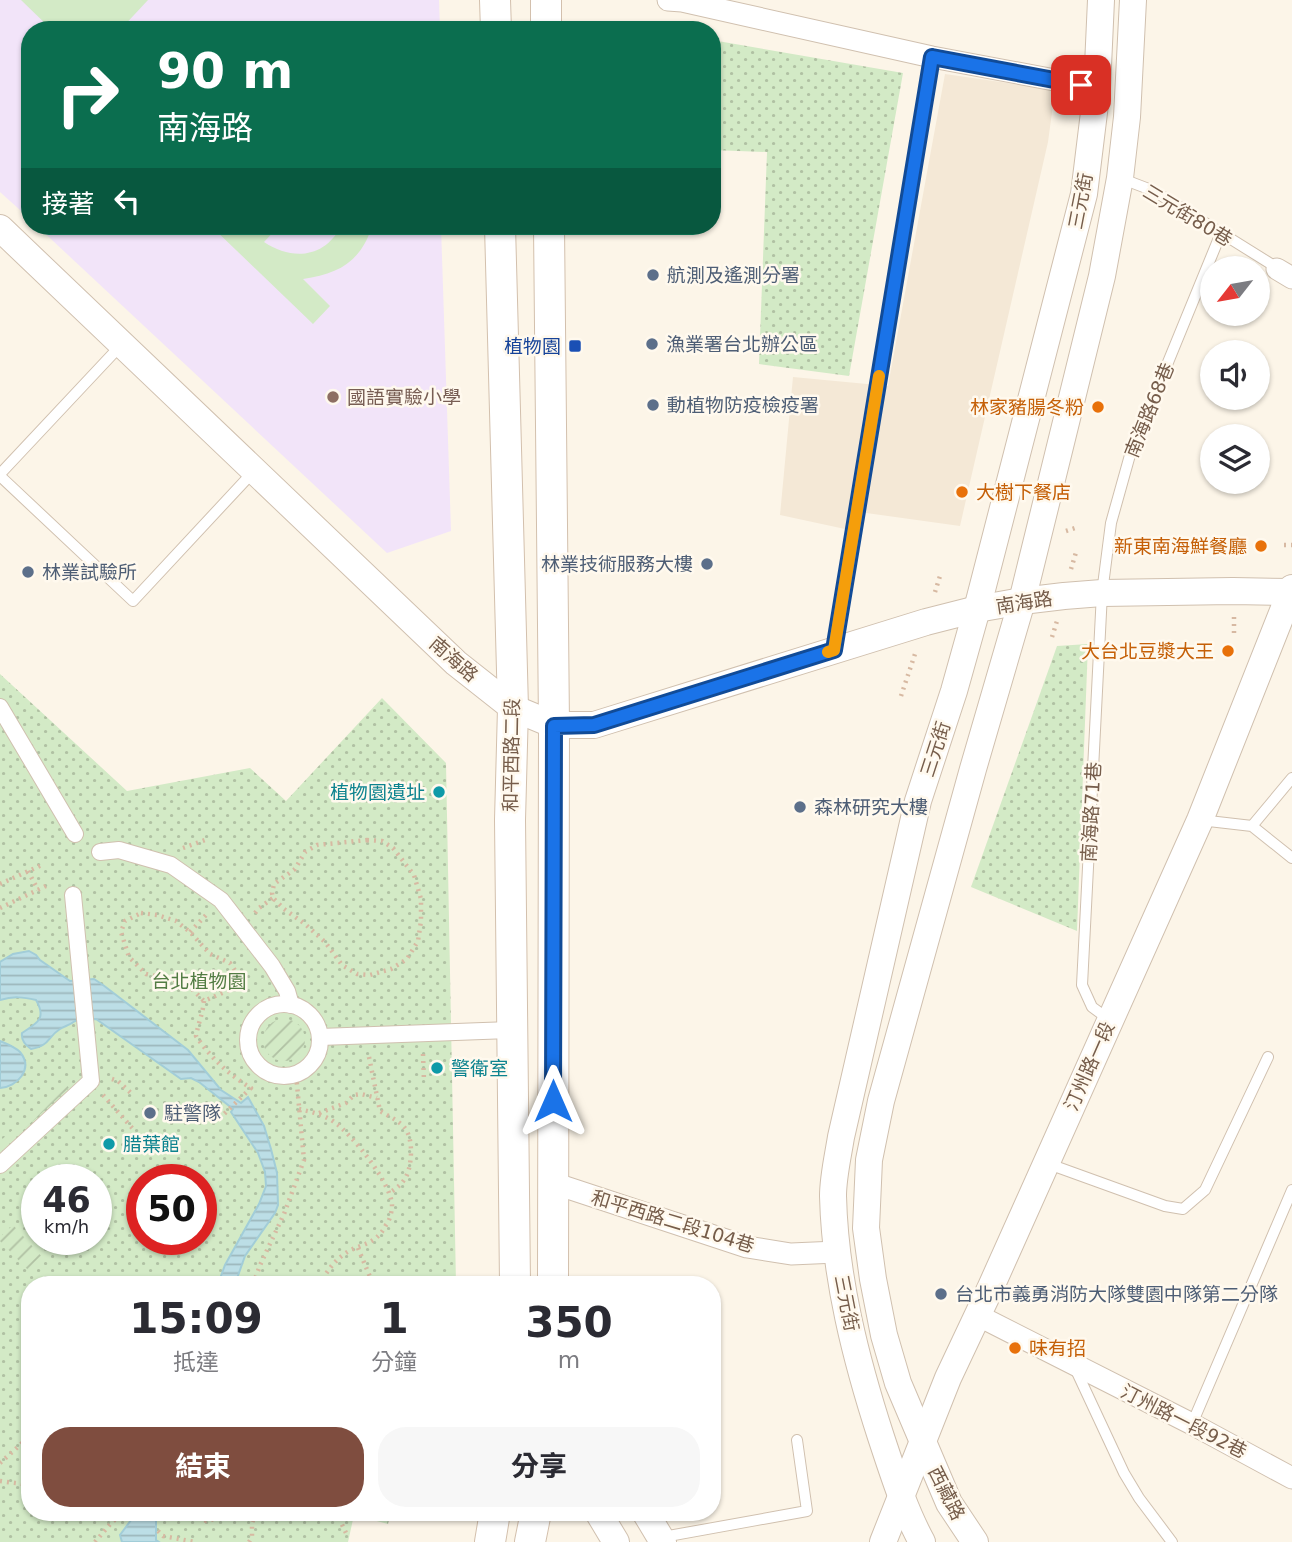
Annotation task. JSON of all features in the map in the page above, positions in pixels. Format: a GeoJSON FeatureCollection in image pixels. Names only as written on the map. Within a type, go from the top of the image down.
{"type":"FeatureCollection","features":[{"type":"Feature","properties":{"kind":"main road"},"geometry":{"type":"LineString","coordinates":[[495,0],[496,21]]}},
{"type":"Feature","properties":{"kind":"main road"},"geometry":{"type":"LineString","coordinates":[[546,0],[547,21]]}},
{"type":"Feature","properties":{"kind":"main road","name":"和平西路二段"},"geometry":{"type":"LineString","coordinates":[[500,235],[513,708],[510,821],[515,1276]]}},
{"type":"Feature","properties":{"kind":"main road"},"geometry":{"type":"LineString","coordinates":[[549,235],[554,726],[553,1276]]}},
{"type":"Feature","properties":{"kind":"main road"},"geometry":{"type":"LineString","coordinates":[[490,1542],[494,1521]]}},
{"type":"Feature","properties":{"kind":"main road"},"geometry":{"type":"LineString","coordinates":[[530,1542],[534,1521]]}},
{"type":"Feature","properties":{"kind":"street"},"geometry":{"type":"LineString","coordinates":[[668,0],[932,57],[1097,88]]}},
{"type":"Feature","properties":{"kind":"street","name":"三元街"},"geometry":{"type":"LineString","coordinates":[[901,1499],[865,1389],[848,1319],[837,1252],[833,1193],[841,1137],[918,801],[954,691],[977,609],[1084,194],[1097,88],[1101,0]]}},
{"type":"Feature","properties":{"kind":"street","name":"三元街"},"geometry":{"type":"LineString","coordinates":[[923,1441],[898,1383],[875,1290],[866,1228],[869,1160],[881,1101],[1022,601],[1102,276],[1120,178],[1127,117],[1133,0]]}},
{"type":"Feature","properties":{"kind":"street","name":"南海路"},"geometry":{"type":"LineString","coordinates":[[0,228],[456,663],[513,708],[554,726],[594,725],[926,622],[977,609],[1022,601],[1102,593],[1291,591]]}},
{"type":"Feature","properties":{"kind":"street","name":"汀州路一段"},"geometry":{"type":"LineString","coordinates":[[883,1542],[948,1378],[1200,820],[1291,591]]}},
{"type":"Feature","properties":{"kind":"street"},"geometry":{"type":"LineString","coordinates":[[0,707],[75,834]]}},
{"type":"Feature","properties":{"kind":"street"},"geometry":{"type":"LineString","coordinates":[[100,852],[119,850],[171,864],[221,900],[272,966],[287,991],[291,1004]]}},
{"type":"Feature","properties":{"kind":"street"},"geometry":{"type":"LineString","coordinates":[[0,1165],[91,1081],[73,895]]}},
{"type":"Feature","properties":{"kind":"street"},"geometry":{"type":"LineString","coordinates":[[281,1004],[291,1004],[307,1013],[318,1028],[320,1037],[316,1056],[311,1063],[296,1074],[286,1076],[260,1067],[248,1042],[251,1024],[257,1016],[272,1006],[281,1004]]}},
{"type":"Feature","properties":{"kind":"street"},"geometry":{"type":"LineString","coordinates":[[320,1037],[512,1030]]}},
{"type":"Feature","properties":{"kind":"street","name":"和平西路二段104巷"},"geometry":{"type":"LineString","coordinates":[[553,1183],[747,1247],[791,1254],[837,1252]]}},
{"type":"Feature","properties":{"kind":"street","name":"汀州路一段92巷"},"geometry":{"type":"LineString","coordinates":[[977,1315],[1292,1478]]}},
{"type":"Feature","properties":{"kind":"street","name":"西藏路"},"geometry":{"type":"LineString","coordinates":[[923,1441],[949,1503],[975,1542]]}},
{"type":"Feature","properties":{"kind":"street"},"geometry":{"type":"LineString","coordinates":[[901,1499],[922,1542]]}},
{"type":"Feature","properties":{"kind":"street"},"geometry":{"type":"LineString","coordinates":[[603,1521],[616,1542]]}},
{"type":"Feature","properties":{"kind":"street"},"geometry":{"type":"LineString","coordinates":[[651,1521],[662,1539]]}},
{"type":"Feature","properties":{"kind":"lane"},"geometry":{"type":"LineString","coordinates":[[834,650],[932,57]]}},
{"type":"Feature","properties":{"kind":"lane","name":"三元街80巷"},"geometry":{"type":"LineString","coordinates":[[1120,178],[1154,191],[1287,271]]}},
{"type":"Feature","properties":{"kind":"lane","name":"南海路68巷"},"geometry":{"type":"LineString","coordinates":[[1102,593],[1111,523],[1130,455],[1221,233]]}},
{"type":"Feature","properties":{"kind":"lane"},"geometry":{"type":"LineString","coordinates":[[122,344],[0,475],[133,601],[254,471]]}},
{"type":"Feature","properties":{"kind":"lane","name":"南海路71巷"},"geometry":{"type":"LineString","coordinates":[[1102,593],[1082,985],[1092,1007],[1110,1020]]}},
{"type":"Feature","properties":{"kind":"lane"},"geometry":{"type":"LineString","coordinates":[[1252,826],[1292,778]]}},
{"type":"Feature","properties":{"kind":"lane"},"geometry":{"type":"LineString","coordinates":[[1200,820],[1252,826],[1292,858]]}},
{"type":"Feature","properties":{"kind":"lane"},"geometry":{"type":"LineString","coordinates":[[1046,1163],[1165,1206],[1183,1209],[1205,1190],[1268,1057]]}},
{"type":"Feature","properties":{"kind":"lane"},"geometry":{"type":"LineString","coordinates":[[1192,1424],[1292,1190]]}},
{"type":"Feature","properties":{"kind":"lane","name":"汀州路一段92巷"},"geometry":{"type":"LineString","coordinates":[[1075,1366],[1124,1473],[1172,1542]]}},
{"type":"Feature","properties":{"kind":"lane"},"geometry":{"type":"LineString","coordinates":[[662,1539],[807,1511],[797,1440]]}},
{"type":"Feature","properties":{"kind":"path"},"geometry":{"type":"LineString","coordinates":[[1284,545],[1292,545]]}},
{"type":"Feature","properties":{"kind":"path"},"geometry":{"type":"LineString","coordinates":[[383,841],[393,848],[414,875],[421,899],[418,940],[407,959],[391,969],[370,975],[357,974],[342,965],[325,942],[273,898],[274,884],[295,869],[305,852],[317,845],[383,841]]}},
{"type":"Feature","properties":{"kind":"path"},"geometry":{"type":"LineString","coordinates":[[0,884],[44,864]]}},
{"type":"Feature","properties":{"kind":"path"},"geometry":{"type":"LineString","coordinates":[[28,871],[38,890]]}},
{"type":"Feature","properties":{"kind":"path"},"geometry":{"type":"LineString","coordinates":[[0,908],[51,884]]}},
{"type":"Feature","properties":{"kind":"path"},"geometry":{"type":"LineString","coordinates":[[141,913],[176,922],[211,954],[230,963],[240,978],[229,990],[204,1001],[192,989],[178,981],[146,974],[129,957],[121,932],[125,920],[141,913]]}},
{"type":"Feature","properties":{"kind":"path"},"geometry":{"type":"LineString","coordinates":[[204,1001],[196,1036],[221,1066],[251,1088],[224,1114]]}},
{"type":"Feature","properties":{"kind":"path"},"geometry":{"type":"LineString","coordinates":[[365,1035],[380,1111],[403,1125],[410,1139],[411,1156],[407,1175],[399,1186],[389,1193]]}},
{"type":"Feature","properties":{"kind":"path"},"geometry":{"type":"LineString","coordinates":[[256,1276],[284,1214],[304,1160],[296,1074]]}},
{"type":"Feature","properties":{"kind":"path"},"geometry":{"type":"LineString","coordinates":[[133,1095],[118,1081],[106,1077],[91,1081],[134,1130]]}},
{"type":"Feature","properties":{"kind":"path"},"geometry":{"type":"LineString","coordinates":[[319,1113],[346,1103],[354,1095],[377,1097]]}},
{"type":"Feature","properties":{"kind":"path"},"geometry":{"type":"LineString","coordinates":[[299,1109],[319,1113],[351,1138],[368,1158],[389,1193],[392,1204],[387,1225],[381,1234],[371,1242],[344,1254],[324,1276]]}},
{"type":"Feature","properties":{"kind":"path"},"geometry":{"type":"LineString","coordinates":[[358,1248],[370,1276]]}},
{"type":"Feature","properties":{"kind":"path"},"geometry":{"type":"LineString","coordinates":[[0,1462],[21,1444]]}},
{"type":"Feature","properties":{"kind":"path"},"geometry":{"type":"LineString","coordinates":[[0,1481],[21,1484]]}},
{"type":"Feature","properties":{"kind":"path"},"geometry":{"type":"LineString","coordinates":[[95,1542],[113,1521]]}},
{"type":"Feature","properties":{"kind":"path"},"geometry":{"type":"LineString","coordinates":[[249,1542],[253,1521]]}},
{"type":"Feature","properties":{"kind":"path"},"geometry":{"type":"LineString","coordinates":[[340,1521],[347,1535]]}},
{"type":"Feature","properties":{"kind":"path"},"geometry":{"type":"LineString","coordinates":[[158,1531],[163,1536],[195,1542]]}},
{"type":"Feature","properties":{"kind":"shaded area"},"geometry":{"type":"Polygon","coordinates":[[[0,0],[439,0],[440,21],[21,21],[21,211],[0,192],[0,0]]]}},
{"type":"Feature","properties":{"kind":"shaded area"},"geometry":{"type":"Polygon","coordinates":[[[945,74],[1055,90],[1048,142],[960,526],[852,511],[845,529],[780,515],[793,377],[888,386],[945,74]]]}},
{"type":"Feature","properties":{"kind":"shaded area","name":"國語實驗小學"},"geometry":{"type":"Polygon","coordinates":[[[47,235],[441,235],[451,531],[387,553],[47,235]]]}},
{"type":"Feature","properties":{"kind":"green space"},"geometry":{"type":"Polygon","coordinates":[[[21,0],[148,0],[128,21],[43,21],[21,0]]]}},
{"type":"Feature","properties":{"kind":"green space"},"geometry":{"type":"Polygon","coordinates":[[[721,42],[903,73],[849,376],[759,364],[767,152],[721,150],[721,42]]]}},
{"type":"Feature","properties":{"kind":"green space"},"geometry":{"type":"Polygon","coordinates":[[[220,235],[271,235],[264,242],[296,254],[317,250],[335,235],[368,235],[362,249],[346,264],[327,274],[303,279],[330,306],[313,324],[220,235]]]}},
{"type":"Feature","properties":{"kind":"green space"},"geometry":{"type":"Polygon","coordinates":[[[1088,644],[1077,931],[971,887],[1057,646],[1088,644]]]}},
{"type":"Feature","properties":{"kind":"green space","name":"台北植物園"},"geometry":{"type":"Polygon","coordinates":[[[0,674],[127,791],[250,768],[286,801],[382,698],[446,763],[456,1276],[21,1276],[21,1521],[353,1521],[348,1542],[0,1542],[0,674]]]}},
{"type":"Feature","properties":{"kind":"green space"},"geometry":{"type":"Polygon","coordinates":[[[284,1019],[299,1025],[305,1040],[299,1055],[284,1061],[269,1055],[263,1040],[269,1025],[284,1019]]]}},
{"type":"Feature","properties":{"kind":"green space"},"geometry":{"type":"Polygon","coordinates":[[[66,1084],[69,1088],[0,1151],[0,1141],[66,1084]]]}},
{"type":"Feature","properties":{"kind":"green space"},"geometry":{"type":"Polygon","coordinates":[[[13,1225],[21,1234],[21,1255],[40,1255],[44,1259],[30,1272],[0,1241],[0,1237],[13,1225]]]}},
{"type":"Feature","properties":{"kind":"water"},"geometry":{"type":"Polygon","coordinates":[[[29,951],[70,981],[94,979],[188,1050],[221,1090],[241,1103],[248,1097],[264,1126],[271,1149],[277,1173],[278,1205],[245,1256],[238,1276],[221,1276],[266,1186],[265,1172],[258,1153],[231,1112],[233,1109],[199,1082],[191,1078],[181,1079],[96,1019],[75,1021],[60,1029],[42,1045],[31,1049],[25,1044],[22,1033],[39,1020],[41,1012],[36,1000],[14,997],[0,1000],[0,962],[13,954],[29,951]]]}},
{"type":"Feature","properties":{"kind":"water"},"geometry":{"type":"Polygon","coordinates":[[[0,1041],[20,1052],[25,1065],[22,1076],[17,1081],[0,1088],[0,1041]]]}},
{"type":"Feature","properties":{"kind":"water"},"geometry":{"type":"Polygon","coordinates":[[[130,1521],[156,1521],[156,1540],[159,1542],[122,1542],[120,1535],[130,1521]]]}},
{"type":"Feature","properties":{"kind":"slow traffic"},"geometry":{"type":"LineString","coordinates":[[828,652],[834,650],[879,376]]}},
{"type":"Feature","properties":{"kind":"place","name":"航測及遙測分署"},"geometry":{"type":"Point","coordinates":[653,275]}},
{"type":"Feature","properties":{"kind":"place","name":"漁業署台北辦公區"},"geometry":{"type":"Point","coordinates":[652,344]}},
{"type":"Feature","properties":{"kind":"place","name":"植物園"},"geometry":{"type":"Point","coordinates":[575,346]}},
{"type":"Feature","properties":{"kind":"place","name":"國語實驗小學"},"geometry":{"type":"Point","coordinates":[333,397]}},
{"type":"Feature","properties":{"kind":"place","name":"動植物防疫檢疫署"},"geometry":{"type":"Point","coordinates":[653,405]}},
{"type":"Feature","properties":{"kind":"place","name":"林家豬腸冬粉"},"geometry":{"type":"Point","coordinates":[1098,407]}},
{"type":"Feature","properties":{"kind":"place","name":"大樹下餐店"},"geometry":{"type":"Point","coordinates":[962,492]}},
{"type":"Feature","properties":{"kind":"place","name":"新東南海鮮餐廳"},"geometry":{"type":"Point","coordinates":[1261,546]}},
{"type":"Feature","properties":{"kind":"place","name":"林業技術服務大樓"},"geometry":{"type":"Point","coordinates":[707,564]}},
{"type":"Feature","properties":{"kind":"place","name":"林業試驗所"},"geometry":{"type":"Point","coordinates":[28,572]}},
{"type":"Feature","properties":{"kind":"place","name":"大台北豆漿大王"},"geometry":{"type":"Point","coordinates":[1228,651]}},
{"type":"Feature","properties":{"kind":"place","name":"植物園遺址"},"geometry":{"type":"Point","coordinates":[439,792]}},
{"type":"Feature","properties":{"kind":"place","name":"森林研究大樓"},"geometry":{"type":"Point","coordinates":[800,807]}},
{"type":"Feature","properties":{"kind":"place","name":"警衛室"},"geometry":{"type":"Point","coordinates":[437,1068]}},
{"type":"Feature","properties":{"kind":"place","name":"駐警隊"},"geometry":{"type":"Point","coordinates":[150,1113]}},
{"type":"Feature","properties":{"kind":"place","name":"腊葉館"},"geometry":{"type":"Point","coordinates":[109,1144]}},
{"type":"Feature","properties":{"kind":"place","name":"台北市義勇消防大隊雙園中隊第二分隊"},"geometry":{"type":"Point","coordinates":[941,1294]}},
{"type":"Feature","properties":{"kind":"place","name":"味有招"},"geometry":{"type":"Point","coordinates":[1015,1348]}},
{"type":"Feature","properties":{"kind":"route"},"geometry":{"type":"LineString","coordinates":[[553,1101],[554,726],[594,725],[834,650],[932,57],[1081,85]]}}]}
